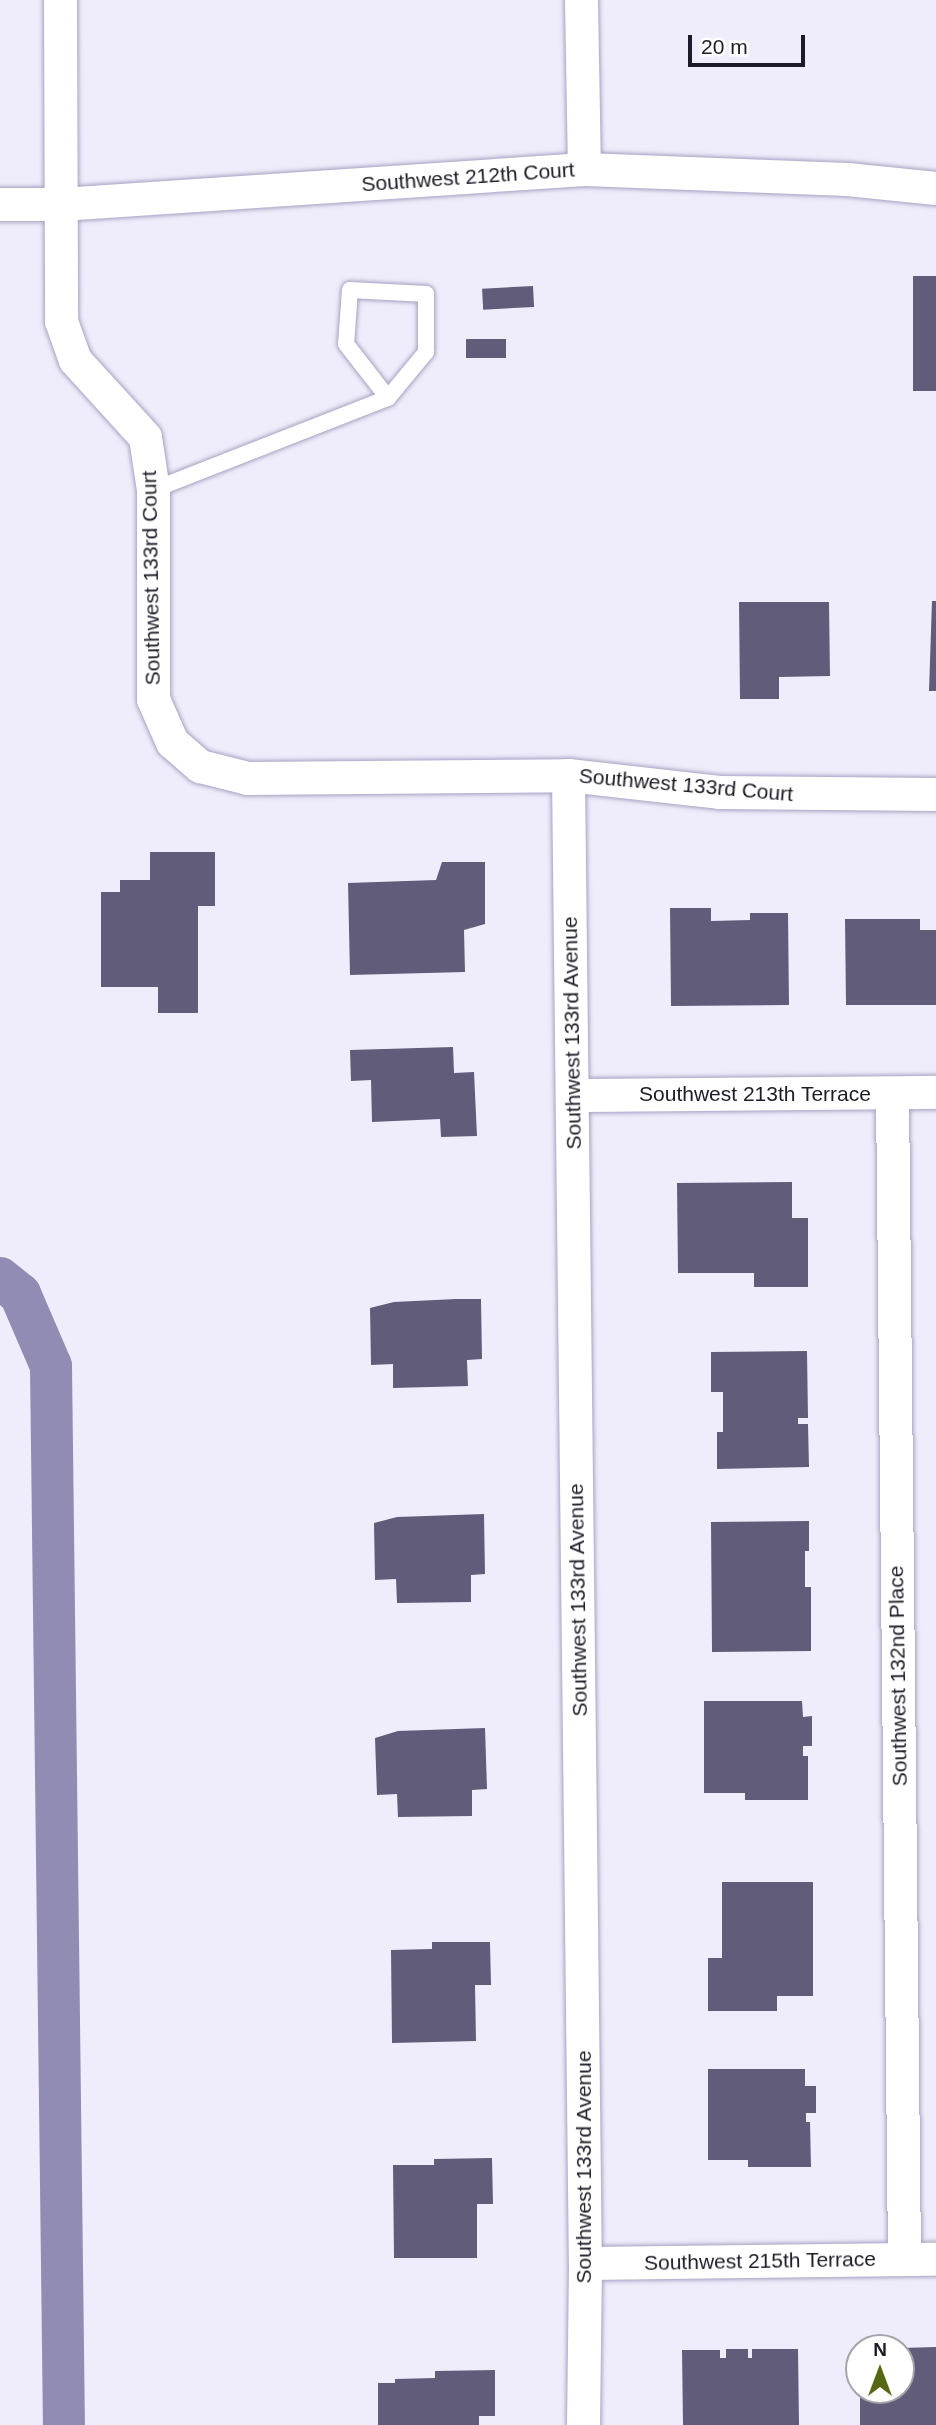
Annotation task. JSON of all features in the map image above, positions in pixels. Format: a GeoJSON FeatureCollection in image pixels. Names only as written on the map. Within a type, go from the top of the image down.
{"type":"FeatureCollection","features":[{"type":"Feature","properties":{"kind":"street","name":"Southwest 133rd Court"},"geometry":{"type":"LineString","coordinates":[[60,0],[61,321],[75,360],[145,437],[153,490],[153,699],[172,742],[200,766],[247,778],[568,775],[719,792],[936,794]]}},
{"type":"Feature","properties":{"kind":"street"},"geometry":{"type":"LineString","coordinates":[[581,0],[584,169]]}},
{"type":"Feature","properties":{"kind":"street","name":"Southwest 212th Court"},"geometry":{"type":"LineString","coordinates":[[0,204],[61,204],[584,169],[847,179],[936,188]]}},
{"type":"Feature","properties":{"kind":"street","name":"Southwest 133rd Avenue"},"geometry":{"type":"LineString","coordinates":[[568,775],[585,2263],[583,2425]]}},
{"type":"Feature","properties":{"kind":"street","name":"Southwest 213th Terrace"},"geometry":{"type":"LineString","coordinates":[[573,1096],[936,1092]]}},
{"type":"Feature","properties":{"kind":"street","name":"Southwest 132nd Place"},"geometry":{"type":"LineString","coordinates":[[892,1093],[920,2259]]}},
{"type":"Feature","properties":{"kind":"street","name":"Southwest 215th Terrace"},"geometry":{"type":"LineString","coordinates":[[585,2263],[920,2259]]}},
{"type":"Feature","properties":{"kind":"lane"},"geometry":{"type":"LineString","coordinates":[[153,490],[388,398],[426,352],[426,294],[351,290],[346,344],[388,398]]}},
{"type":"Feature","properties":{"kind":"building"},"geometry":{"type":"Polygon","coordinates":[[[913,276],[936,276],[936,391],[913,391],[913,276]]]}},
{"type":"Feature","properties":{"kind":"building"},"geometry":{"type":"Polygon","coordinates":[[[533,286],[534,307],[483,310],[482,289],[533,286]]]}},
{"type":"Feature","properties":{"kind":"building"},"geometry":{"type":"Polygon","coordinates":[[[466,339],[506,339],[506,358],[466,358],[466,339]]]}},
{"type":"Feature","properties":{"kind":"building"},"geometry":{"type":"Polygon","coordinates":[[[932,601],[936,601],[936,691],[929,691],[932,601]]]}},
{"type":"Feature","properties":{"kind":"building"},"geometry":{"type":"Polygon","coordinates":[[[739,602],[829,602],[830,676],[779,677],[779,699],[740,699],[739,602]]]}},
{"type":"Feature","properties":{"kind":"building"},"geometry":{"type":"Polygon","coordinates":[[[150,852],[215,852],[215,906],[198,906],[198,1013],[158,1013],[158,987],[101,987],[101,892],[120,892],[120,880],[150,880],[150,852]]]}},
{"type":"Feature","properties":{"kind":"building"},"geometry":{"type":"Polygon","coordinates":[[[442,862],[485,862],[485,924],[464,930],[465,972],[350,975],[348,883],[436,880],[442,862]]]}},
{"type":"Feature","properties":{"kind":"building"},"geometry":{"type":"Polygon","coordinates":[[[670,908],[711,908],[711,921],[750,920],[750,913],[788,913],[789,1005],[671,1006],[670,908]]]}},
{"type":"Feature","properties":{"kind":"building"},"geometry":{"type":"Polygon","coordinates":[[[845,919],[920,919],[920,930],[936,930],[936,1005],[846,1005],[845,919]]]}},
{"type":"Feature","properties":{"kind":"building"},"geometry":{"type":"Polygon","coordinates":[[[453,1047],[454,1073],[474,1072],[477,1136],[441,1137],[440,1119],[372,1122],[371,1080],[351,1081],[350,1050],[453,1047]]]}},
{"type":"Feature","properties":{"kind":"building"},"geometry":{"type":"Polygon","coordinates":[[[792,1182],[792,1218],[808,1218],[808,1287],[754,1287],[754,1273],[678,1273],[677,1183],[792,1182]]]}},
{"type":"Feature","properties":{"kind":"building"},"geometry":{"type":"Polygon","coordinates":[[[481,1299],[482,1359],[467,1360],[468,1386],[393,1388],[393,1364],[371,1365],[370,1308],[394,1302],[481,1299]]]}},
{"type":"Feature","properties":{"kind":"building"},"geometry":{"type":"Polygon","coordinates":[[[807,1351],[808,1418],[798,1418],[798,1424],[808,1424],[809,1467],[717,1469],[717,1432],[723,1432],[723,1392],[711,1392],[711,1352],[807,1351]]]}},
{"type":"Feature","properties":{"kind":"building"},"geometry":{"type":"Polygon","coordinates":[[[484,1514],[485,1574],[471,1575],[471,1602],[397,1603],[396,1579],[375,1580],[374,1523],[397,1517],[484,1514]]]}},
{"type":"Feature","properties":{"kind":"building"},"geometry":{"type":"Polygon","coordinates":[[[809,1521],[809,1551],[805,1551],[805,1587],[811,1587],[811,1651],[712,1652],[711,1522],[809,1521]]]}},
{"type":"Feature","properties":{"kind":"building"},"geometry":{"type":"Polygon","coordinates":[[[704,1701],[802,1701],[803,1717],[812,1716],[812,1746],[803,1746],[803,1756],[808,1756],[808,1800],[745,1800],[745,1793],[704,1793],[704,1701]]]}},
{"type":"Feature","properties":{"kind":"building"},"geometry":{"type":"Polygon","coordinates":[[[485,1728],[487,1789],[472,1790],[472,1816],[398,1817],[397,1794],[377,1795],[375,1738],[398,1731],[485,1728]]]}},
{"type":"Feature","properties":{"kind":"building"},"geometry":{"type":"Polygon","coordinates":[[[722,1882],[813,1882],[813,1996],[777,1996],[777,2011],[708,2011],[708,1958],[722,1958],[722,1882]]]}},
{"type":"Feature","properties":{"kind":"building"},"geometry":{"type":"Polygon","coordinates":[[[432,1942],[490,1942],[491,1985],[475,1985],[476,2041],[392,2043],[391,1950],[432,1949],[432,1942]]]}},
{"type":"Feature","properties":{"kind":"building"},"geometry":{"type":"Polygon","coordinates":[[[708,2069],[805,2069],[805,2086],[816,2086],[816,2113],[806,2113],[806,2122],[810,2122],[811,2167],[748,2167],[748,2160],[708,2160],[708,2069]]]}},
{"type":"Feature","properties":{"kind":"building"},"geometry":{"type":"Polygon","coordinates":[[[492,2158],[493,2204],[477,2204],[477,2258],[394,2258],[393,2165],[434,2165],[434,2159],[492,2158]]]}},
{"type":"Feature","properties":{"kind":"building"},"geometry":{"type":"Polygon","coordinates":[[[936,2347],[936,2425],[860,2425],[860,2404],[915,2404],[915,2348],[936,2347]]]}},
{"type":"Feature","properties":{"kind":"building"},"geometry":{"type":"Polygon","coordinates":[[[726,2349],[748,2349],[748,2358],[752,2358],[752,2349],[798,2349],[799,2425],[683,2425],[682,2350],[720,2350],[720,2358],[726,2358],[726,2349]]]}},
{"type":"Feature","properties":{"kind":"building"},"geometry":{"type":"Polygon","coordinates":[[[495,2370],[495,2416],[479,2416],[479,2425],[378,2425],[378,2383],[395,2383],[395,2379],[435,2378],[435,2371],[495,2370]]]}},
{"type":"Feature","properties":{"kind":"waterway"},"geometry":{"type":"LineString","coordinates":[[0,1278],[20,1294],[51,1366],[64,2425]]}}]}
